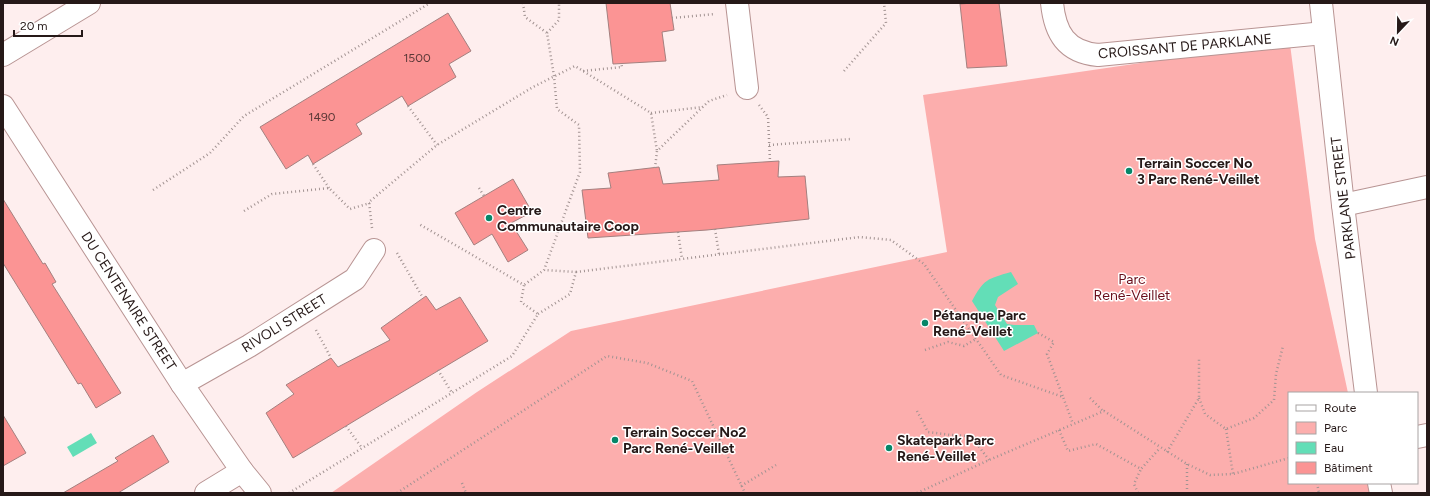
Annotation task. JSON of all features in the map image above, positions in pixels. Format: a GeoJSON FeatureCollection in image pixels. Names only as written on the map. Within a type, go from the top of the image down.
{"type":"FeatureCollection","features":[{"type":"Feature","properties":{"kind":"street"},"geometry":{"type":"LineString","coordinates":[[3,55],[89,3]]}},
{"type":"Feature","properties":{"kind":"street","name":"CROISSANT DE PARKLANE"},"geometry":{"type":"LineString","coordinates":[[1052,3],[1054,19],[1058,30],[1063,37],[1075,48],[1082,52],[1094,55],[1324,32]]}},
{"type":"Feature","properties":{"kind":"street","name":"PARKLANE STREET"},"geometry":{"type":"LineString","coordinates":[[1321,3],[1343,205],[1366,392]]}},
{"type":"Feature","properties":{"kind":"street"},"geometry":{"type":"LineString","coordinates":[[738,8],[747,88]]}},
{"type":"Feature","properties":{"kind":"street","name":"DU CENTENAIRE STREET"},"geometry":{"type":"LineString","coordinates":[[3,106],[182,384],[242,471],[260,493]]}},
{"type":"Feature","properties":{"kind":"street"},"geometry":{"type":"LineString","coordinates":[[1343,205],[1427,187]]}},
{"type":"Feature","properties":{"kind":"street","name":"RIVOLI STREET"},"geometry":{"type":"LineString","coordinates":[[182,384],[249,346],[355,279],[384,248]]}},
{"type":"Feature","properties":{"kind":"street"},"geometry":{"type":"LineString","coordinates":[[206,493],[242,471]]}},
{"type":"Feature","properties":{"kind":"path"},"geometry":{"type":"LineString","coordinates":[[153,190],[210,153],[244,116],[430,3]]}},
{"type":"Feature","properties":{"kind":"path"},"geometry":{"type":"LineString","coordinates":[[522,3],[525,17],[547,33],[554,76],[557,109],[579,125],[580,172],[544,270],[524,285],[521,302],[538,314]]}},
{"type":"Feature","properties":{"kind":"path"},"geometry":{"type":"LineString","coordinates":[[547,33],[559,20],[559,3]]}},
{"type":"Feature","properties":{"kind":"path"},"geometry":{"type":"LineString","coordinates":[[844,71],[886,23],[884,3]]}},
{"type":"Feature","properties":{"kind":"path"},"geometry":{"type":"LineString","coordinates":[[672,18],[738,8]]}},
{"type":"Feature","properties":{"kind":"path"},"geometry":{"type":"LineString","coordinates":[[583,71],[622,67],[621,63]]}},
{"type":"Feature","properties":{"kind":"path"},"geometry":{"type":"LineString","coordinates":[[313,164],[329,188],[350,209],[370,203],[437,145],[532,87],[575,66],[651,113],[703,107]]}},
{"type":"Feature","properties":{"kind":"path"},"geometry":{"type":"LineString","coordinates":[[657,151],[709,101],[747,88],[768,117],[770,161]]}},
{"type":"Feature","properties":{"kind":"path"},"geometry":{"type":"LineString","coordinates":[[408,106],[437,145]]}},
{"type":"Feature","properties":{"kind":"path"},"geometry":{"type":"LineString","coordinates":[[651,113],[657,151],[656,168]]}},
{"type":"Feature","properties":{"kind":"path"},"geometry":{"type":"LineString","coordinates":[[769,145],[851,139]]}},
{"type":"Feature","properties":{"kind":"path"},"geometry":{"type":"LineString","coordinates":[[244,211],[272,194],[329,188]]}},
{"type":"Feature","properties":{"kind":"path"},"geometry":{"type":"LineString","coordinates":[[479,188],[484,196]]}},
{"type":"Feature","properties":{"kind":"path"},"geometry":{"type":"LineString","coordinates":[[370,203],[384,248],[423,298]]}},
{"type":"Feature","properties":{"kind":"path"},"geometry":{"type":"LineString","coordinates":[[419,224],[524,285]]}},
{"type":"Feature","properties":{"kind":"path"},"geometry":{"type":"LineString","coordinates":[[715,229],[719,254]]}},
{"type":"Feature","properties":{"kind":"path"},"geometry":{"type":"LineString","coordinates":[[678,232],[682,259]]}},
{"type":"Feature","properties":{"kind":"path"},"geometry":{"type":"LineString","coordinates":[[544,270],[576,272],[860,237],[891,240],[924,264],[1001,375],[1063,397]]}},
{"type":"Feature","properties":{"kind":"path"},"geometry":{"type":"LineString","coordinates":[[289,493],[512,356],[538,314],[570,294],[576,272]]}},
{"type":"Feature","properties":{"kind":"path"},"geometry":{"type":"LineString","coordinates":[[306,310],[331,358]]}},
{"type":"Feature","properties":{"kind":"path"},"geometry":{"type":"LineString","coordinates":[[1038,333],[1054,342],[1048,354],[1073,424]]}},
{"type":"Feature","properties":{"kind":"path"},"geometry":{"type":"LineString","coordinates":[[925,350],[948,342],[964,346],[976,339]]}},
{"type":"Feature","properties":{"kind":"path"},"geometry":{"type":"LineString","coordinates":[[1226,429],[1254,418],[1274,400],[1276,374],[1283,346]]}},
{"type":"Feature","properties":{"kind":"path"},"geometry":{"type":"LineString","coordinates":[[397,493],[607,356],[647,363],[692,381],[745,493]]}},
{"type":"Feature","properties":{"kind":"path"},"geometry":{"type":"LineString","coordinates":[[1199,357],[1199,398],[1205,414],[1226,429],[1233,474]]}},
{"type":"Feature","properties":{"kind":"path"},"geometry":{"type":"LineString","coordinates":[[438,370],[452,393]]}},
{"type":"Feature","properties":{"kind":"path"},"geometry":{"type":"LineString","coordinates":[[1090,398],[1104,411],[1166,452],[1210,475],[1233,474],[1288,458]]}},
{"type":"Feature","properties":{"kind":"path"},"geometry":{"type":"LineString","coordinates":[[1166,452],[1199,398]]}},
{"type":"Feature","properties":{"kind":"path"},"geometry":{"type":"LineString","coordinates":[[916,411],[928,432],[972,436],[989,460]]}},
{"type":"Feature","properties":{"kind":"path"},"geometry":{"type":"LineString","coordinates":[[917,493],[989,460],[1104,411]]}},
{"type":"Feature","properties":{"kind":"path"},"geometry":{"type":"LineString","coordinates":[[346,426],[362,448]]}},
{"type":"Feature","properties":{"kind":"path"},"geometry":{"type":"LineString","coordinates":[[1059,430],[1068,451],[1096,444],[1142,469]]}},
{"type":"Feature","properties":{"kind":"path"},"geometry":{"type":"LineString","coordinates":[[1138,493],[1134,484],[1142,469],[1160,448]]}},
{"type":"Feature","properties":{"kind":"path"},"geometry":{"type":"LineString","coordinates":[[1187,464],[1187,493]]}},
{"type":"Feature","properties":{"kind":"path"},"geometry":{"type":"LineString","coordinates":[[741,486],[776,465]]}},
{"type":"Feature","properties":{"kind":"path"},"geometry":{"type":"LineString","coordinates":[[462,483],[466,493]]}},
{"type":"Feature","properties":{"kind":"green space","name":"Parc René-Veillet"},"geometry":{"type":"Polygon","coordinates":[[[1290,44],[1315,239],[1348,392],[1288,392],[1288,484],[1368,484],[1370,493],[331,493],[477,392],[571,331],[947,252],[923,95],[1168,59],[1290,44]]]}},
{"type":"Feature","properties":{"kind":"water"},"geometry":{"type":"Polygon","coordinates":[[[1011,272],[1018,284],[998,297],[995,305],[1007,324],[1034,325],[1038,333],[1004,351],[972,301],[983,284],[991,278],[1011,272]]]}},
{"type":"Feature","properties":{"kind":"water"},"geometry":{"type":"Polygon","coordinates":[[[91,433],[97,443],[73,457],[67,447],[91,433]]]}},
{"type":"Feature","properties":{"kind":"building"},"geometry":{"type":"Polygon","coordinates":[[[606,3],[670,3],[674,30],[662,32],[666,61],[613,64],[606,3]]]}},
{"type":"Feature","properties":{"kind":"building"},"geometry":{"type":"Polygon","coordinates":[[[999,3],[1007,66],[967,68],[960,4],[999,3]]]}},
{"type":"Feature","properties":{"kind":"building"},"geometry":{"type":"Polygon","coordinates":[[[448,13],[471,51],[449,64],[456,77],[408,106],[402,96],[356,124],[362,134],[313,164],[308,155],[286,169],[260,127],[448,13]]]}},
{"type":"Feature","properties":{"kind":"building"},"geometry":{"type":"Polygon","coordinates":[[[779,161],[778,177],[805,176],[809,219],[707,230],[588,238],[582,190],[611,188],[608,173],[659,167],[663,184],[719,180],[717,165],[779,161]]]}},
{"type":"Feature","properties":{"kind":"building","name":"Centre Communautaire Coop"},"geometry":{"type":"Polygon","coordinates":[[[513,179],[532,212],[511,223],[528,250],[508,262],[492,234],[474,245],[455,213],[513,179]]]}},
{"type":"Feature","properties":{"kind":"building"},"geometry":{"type":"Polygon","coordinates":[[[3,199],[43,264],[45,263],[56,282],[52,284],[121,393],[96,408],[81,383],[78,384],[3,263],[3,199]]]}},
{"type":"Feature","properties":{"kind":"building"},"geometry":{"type":"Polygon","coordinates":[[[426,296],[436,310],[460,297],[488,341],[293,458],[266,413],[294,394],[286,385],[331,358],[338,367],[390,340],[381,328],[426,296]]]}},
{"type":"Feature","properties":{"kind":"building"},"geometry":{"type":"Polygon","coordinates":[[[3,415],[26,453],[3,466],[3,415]]]}},
{"type":"Feature","properties":{"kind":"building"},"geometry":{"type":"Polygon","coordinates":[[[153,435],[169,462],[118,493],[63,493],[118,461],[115,458],[153,435]]]}},
{"type":"Feature","properties":{"kind":"place","name":"Terrain Soccer No 3 Parc René-Veillet"},"geometry":{"type":"Point","coordinates":[1129,171]}},
{"type":"Feature","properties":{"kind":"place","name":"Centre Communautaire Coop"},"geometry":{"type":"Point","coordinates":[489,218]}},
{"type":"Feature","properties":{"kind":"place","name":"Pétanque Parc René-Veillet"},"geometry":{"type":"Point","coordinates":[925,323]}},
{"type":"Feature","properties":{"kind":"place","name":"Terrain Soccer No2 Parc René-Veillet"},"geometry":{"type":"Point","coordinates":[615,440]}},
{"type":"Feature","properties":{"kind":"place","name":"Skatepark Parc René-Veillet"},"geometry":{"type":"Point","coordinates":[889,448]}}]}
